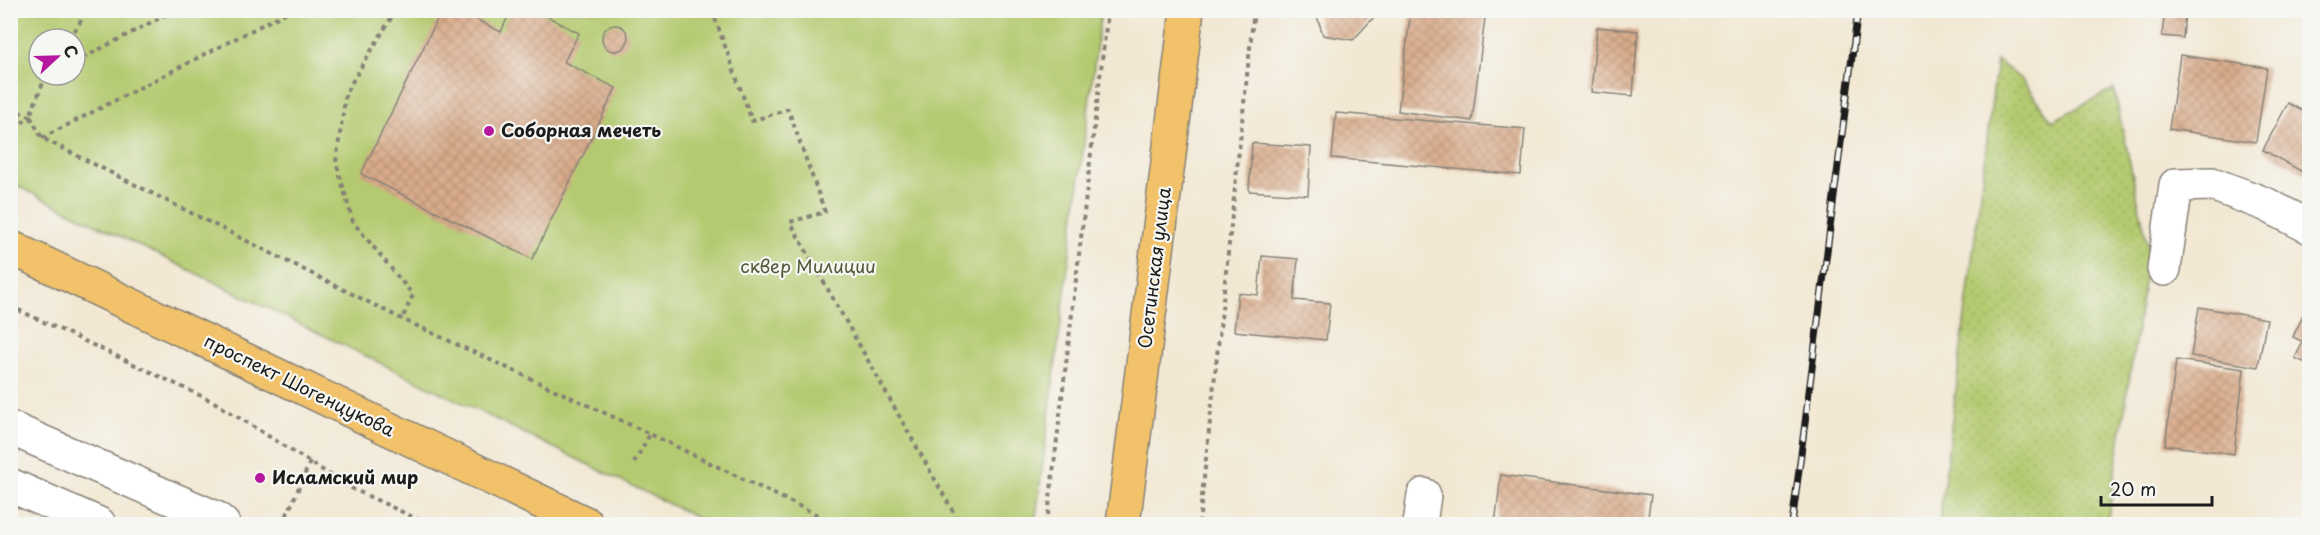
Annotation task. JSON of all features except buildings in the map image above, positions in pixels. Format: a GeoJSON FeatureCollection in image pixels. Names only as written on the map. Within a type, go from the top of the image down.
{"type":"FeatureCollection","features":[{"type":"Feature","properties":{"kind":"main road","name":"Осетинская улица"},"geometry":{"type":"LineString","coordinates":[[1123,525],[1187,10]]}},
{"type":"Feature","properties":{"kind":"main road","name":"проспект Шогенцукова"},"geometry":{"type":"LineString","coordinates":[[10,247],[586,525]]}},
{"type":"Feature","properties":{"kind":"street"},"geometry":{"type":"LineString","coordinates":[[2164,269],[2176,185],[2212,184],[2265,204],[2310,227]]}},
{"type":"Feature","properties":{"kind":"street"},"geometry":{"type":"LineString","coordinates":[[10,428],[216,518],[223,525]]}},
{"type":"Feature","properties":{"kind":"street"},"geometry":{"type":"LineString","coordinates":[[10,484],[99,525]]}},
{"type":"Feature","properties":{"kind":"path"},"geometry":{"type":"LineString","coordinates":[[77,27],[88,10]]}},
{"type":"Feature","properties":{"kind":"path"},"geometry":{"type":"LineString","coordinates":[[87,56],[175,10]]}},
{"type":"Feature","properties":{"kind":"path"},"geometry":{"type":"LineString","coordinates":[[42,138],[291,10]]}},
{"type":"Feature","properties":{"kind":"path"},"geometry":{"type":"LineString","coordinates":[[396,10],[346,92],[336,162],[353,222],[413,295],[402,319]]}},
{"type":"Feature","properties":{"kind":"path"},"geometry":{"type":"LineString","coordinates":[[712,10],[752,121],[788,109],[825,212],[790,222],[960,525]]}},
{"type":"Feature","properties":{"kind":"path"},"geometry":{"type":"LineString","coordinates":[[1047,525],[1108,10]]}},
{"type":"Feature","properties":{"kind":"path"},"geometry":{"type":"LineString","coordinates":[[1199,525],[1254,10]]}},
{"type":"Feature","properties":{"kind":"path"},"geometry":{"type":"LineString","coordinates":[[10,133],[30,116],[42,87]]}},
{"type":"Feature","properties":{"kind":"path"},"geometry":{"type":"LineString","coordinates":[[10,109],[30,116],[42,138],[402,319],[650,434],[836,525]]}},
{"type":"Feature","properties":{"kind":"path"},"geometry":{"type":"LineString","coordinates":[[10,306],[214,402],[351,488],[428,525]]}},
{"type":"Feature","properties":{"kind":"path"},"geometry":{"type":"LineString","coordinates":[[634,463],[650,434]]}},
{"type":"Feature","properties":{"kind":"path"},"geometry":{"type":"LineString","coordinates":[[283,525],[310,462]]}},
{"type":"Feature","properties":{"kind":"green space","name":"сквер Милиции"},"geometry":{"type":"Polygon","coordinates":[[[14,10],[1101,11],[1035,524],[710,524],[11,183],[10,16],[14,10]]]}},
{"type":"Feature","properties":{"kind":"green space"},"geometry":{"type":"Polygon","coordinates":[[[1997,60],[2022,80],[2052,121],[2114,89],[2149,251],[2107,524],[1939,524],[1997,60]]]}},
{"type":"Feature","properties":{"kind":"railway"},"geometry":{"type":"LineString","coordinates":[[1792,524],[1858,10]]}},
{"type":"Feature","properties":{"kind":"place","name":"Соборная мечеть"},"geometry":{"type":"Point","coordinates":[489,131]}},
{"type":"Feature","properties":{"kind":"place","name":"Исламский мир"},"geometry":{"type":"Point","coordinates":[260,478]}}]}
